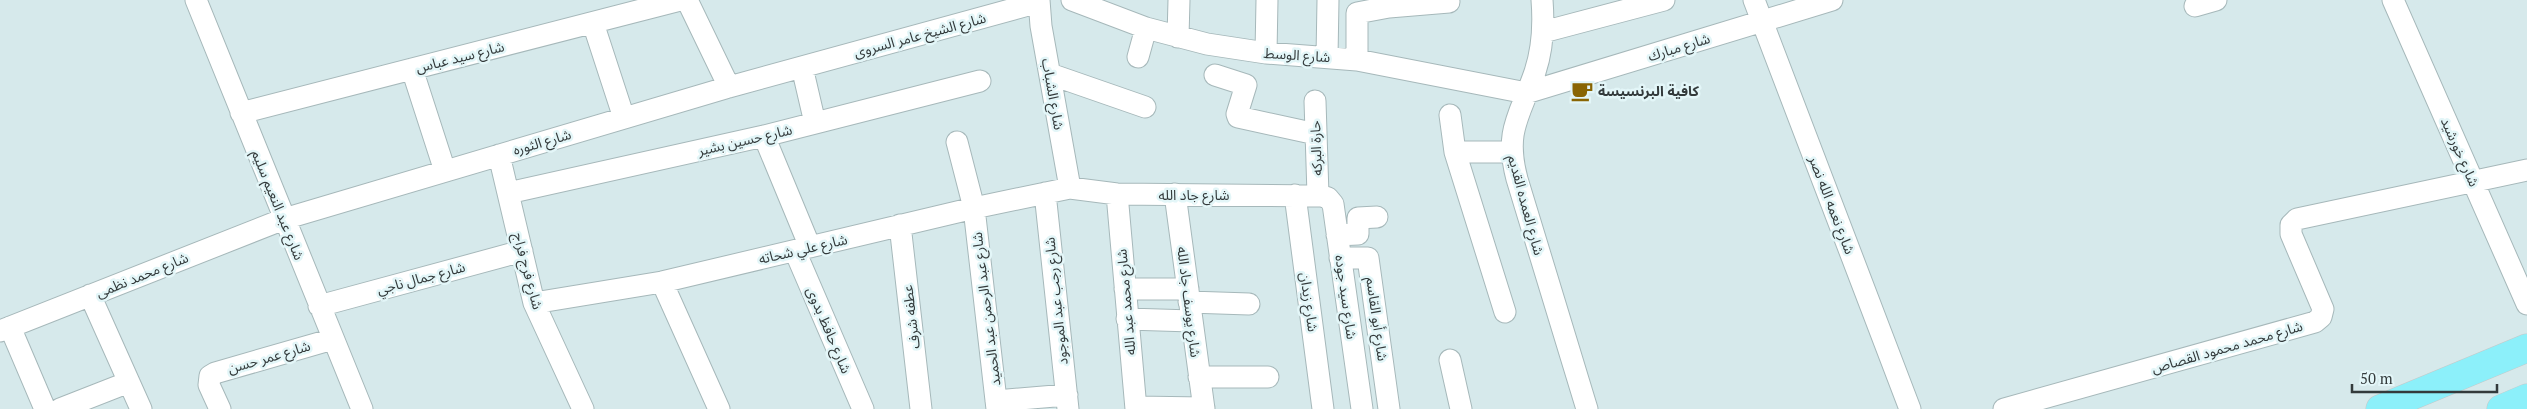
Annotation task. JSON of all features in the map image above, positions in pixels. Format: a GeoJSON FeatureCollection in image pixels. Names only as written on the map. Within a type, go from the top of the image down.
{"type":"FeatureCollection","features":[{"type":"Feature","properties":{"kind":"main road"},"geometry":{"type":"LineString","coordinates":[[2380,409],[2409,402],[2527,348]]}},
{"type":"Feature","properties":{"kind":"main road"},"geometry":{"type":"LineString","coordinates":[[2501,409],[2527,398]]}},
{"type":"Feature","properties":{"kind":"street","name":"شارع عبد النعيم سليم"},"geometry":{"type":"LineString","coordinates":[[196,0],[362,409]]}},
{"type":"Feature","properties":{"kind":"street","name":"شارع سيد عباس"},"geometry":{"type":"LineString","coordinates":[[241,114],[680,0]]}},
{"type":"Feature","properties":{"kind":"street"},"geometry":{"type":"LineString","coordinates":[[687,0],[729,87]]}},
{"type":"Feature","properties":{"kind":"street","name":"شارع الوسط"},"geometry":{"type":"LineString","coordinates":[[1072,0],[1101,6],[1146,28],[1178,37],[1266,53],[1357,60],[1526,93]]}},
{"type":"Feature","properties":{"kind":"street"},"geometry":{"type":"LineString","coordinates":[[1178,37],[1179,0]]}},
{"type":"Feature","properties":{"kind":"street"},"geometry":{"type":"LineString","coordinates":[[1266,53],[1267,0]]}},
{"type":"Feature","properties":{"kind":"street"},"geometry":{"type":"LineString","coordinates":[[1327,57],[1328,0]]}},
{"type":"Feature","properties":{"kind":"street","name":"شارع العمده القديم"},"geometry":{"type":"LineString","coordinates":[[1542,0],[1543,32],[1540,53],[1513,127],[1511,152],[1522,197],[1587,409]]}},
{"type":"Feature","properties":{"kind":"street"},"geometry":{"type":"LineString","coordinates":[[1543,32],[1663,0]]}},
{"type":"Feature","properties":{"kind":"street","name":"شارع نعمه الله نصر"},"geometry":{"type":"LineString","coordinates":[[1754,0],[1910,409]]}},
{"type":"Feature","properties":{"kind":"street","name":"شارع مبارك"},"geometry":{"type":"LineString","coordinates":[[1526,93],[1832,0]]}},
{"type":"Feature","properties":{"kind":"street"},"geometry":{"type":"LineString","coordinates":[[2195,6],[2216,0]]}},
{"type":"Feature","properties":{"kind":"street","name":"شارع خورشيد"},"geometry":{"type":"LineString","coordinates":[[2393,0],[2527,304]]}},
{"type":"Feature","properties":{"kind":"street","name":"شارع الشيخ عامر السروى"},"geometry":{"type":"LineString","coordinates":[[802,67],[1039,1]]}},
{"type":"Feature","properties":{"kind":"street","name":"شارع الشباب"},"geometry":{"type":"LineString","coordinates":[[1039,1],[1070,188]]}},
{"type":"Feature","properties":{"kind":"street"},"geometry":{"type":"LineString","coordinates":[[1357,60],[1357,13],[1404,5],[1449,2]]}},
{"type":"Feature","properties":{"kind":"street"},"geometry":{"type":"LineString","coordinates":[[593,23],[624,118]]}},
{"type":"Feature","properties":{"kind":"street"},"geometry":{"type":"LineString","coordinates":[[1138,57],[1146,28]]}},
{"type":"Feature","properties":{"kind":"street"},"geometry":{"type":"LineString","coordinates":[[802,67],[816,123]]}},
{"type":"Feature","properties":{"kind":"street","name":"شارع الثوره"},"geometry":{"type":"LineString","coordinates":[[284,219],[802,67]]}},
{"type":"Feature","properties":{"kind":"street"},"geometry":{"type":"LineString","coordinates":[[412,69],[445,171]]}},
{"type":"Feature","properties":{"kind":"street"},"geometry":{"type":"LineString","coordinates":[[1050,74],[1145,107]]}},
{"type":"Feature","properties":{"kind":"street"},"geometry":{"type":"LineString","coordinates":[[1215,75],[1246,85],[1237,114],[1238,117],[1316,134]]}},
{"type":"Feature","properties":{"kind":"street","name":"شارع حسين بشير"},"geometry":{"type":"LineString","coordinates":[[508,193],[764,136],[980,81]]}},
{"type":"Feature","properties":{"kind":"street","name":"حارة البركه"},"geometry":{"type":"LineString","coordinates":[[1315,101],[1318,195]]}},
{"type":"Feature","properties":{"kind":"street"},"geometry":{"type":"LineString","coordinates":[[1450,115],[1455,152],[1505,312]]}},
{"type":"Feature","properties":{"kind":"street","name":"شارع حافظ بدوى"},"geometry":{"type":"LineString","coordinates":[[764,136],[802,249],[863,409]]}},
{"type":"Feature","properties":{"kind":"street","name":"شارع عبد الرحمن عبد الحميد"},"geometry":{"type":"LineString","coordinates":[[956,142],[974,208],[997,405]]}},
{"type":"Feature","properties":{"kind":"street"},"geometry":{"type":"LineString","coordinates":[[1455,152],[1511,152]]}},
{"type":"Feature","properties":{"kind":"street","name":"شارع فرج فراج"},"geometry":{"type":"LineString","coordinates":[[499,155],[534,303],[583,409]]}},
{"type":"Feature","properties":{"kind":"street","name":"شارع محمد محمود القصاص"},"geometry":{"type":"LineString","coordinates":[[2004,409],[2316,322],[2321,317],[2323,309],[2291,234],[2294,222],[2527,170]]}},
{"type":"Feature","properties":{"kind":"street","name":"شارع علي شحاته"},"geometry":{"type":"LineString","coordinates":[[534,303],[662,282],[974,208],[1070,188]]}},
{"type":"Feature","properties":{"kind":"street","name":"شارع جاد الله"},"geometry":{"type":"LineString","coordinates":[[1070,188],[1117,194],[1318,195]]}},
{"type":"Feature","properties":{"kind":"street","name":"شارع رجب عبد الموجود"},"geometry":{"type":"LineString","coordinates":[[1045,193],[1067,402]]}},
{"type":"Feature","properties":{"kind":"street","name":"شارع محمد عبد الله"},"geometry":{"type":"LineString","coordinates":[[1117,194],[1136,408]]}},
{"type":"Feature","properties":{"kind":"street","name":"شارع يوسف جاد الله"},"geometry":{"type":"LineString","coordinates":[[1175,194],[1204,409]]}},
{"type":"Feature","properties":{"kind":"street","name":"شارع زيدان"},"geometry":{"type":"LineString","coordinates":[[1295,195],[1323,409]]}},
{"type":"Feature","properties":{"kind":"street","name":"شارع سيد جوده"},"geometry":{"type":"LineString","coordinates":[[1318,195],[1325,196],[1331,201],[1362,409]]}},
{"type":"Feature","properties":{"kind":"street"},"geometry":{"type":"LineString","coordinates":[[1337,235],[1358,234],[1358,218],[1377,217]]}},
{"type":"Feature","properties":{"kind":"street","name":"شارع محمد نظمى"},"geometry":{"type":"LineString","coordinates":[[5,329],[284,219]]}},
{"type":"Feature","properties":{"kind":"street","name":"عطفه شرف"},"geometry":{"type":"LineString","coordinates":[[900,226],[921,409]]}},
{"type":"Feature","properties":{"kind":"street","name":"شارع جمال ناجي"},"geometry":{"type":"LineString","coordinates":[[319,306],[522,251]]}},
{"type":"Feature","properties":{"kind":"street","name":"شارع أبو القاسم"},"geometry":{"type":"LineString","coordinates":[[1340,258],[1368,258],[1389,409]]}},
{"type":"Feature","properties":{"kind":"street"},"geometry":{"type":"LineString","coordinates":[[662,282],[719,409]]}},
{"type":"Feature","properties":{"kind":"street"},"geometry":{"type":"LineString","coordinates":[[1125,289],[1190,304],[1249,304]]}},
{"type":"Feature","properties":{"kind":"street"},"geometry":{"type":"LineString","coordinates":[[90,295],[142,409]]}},
{"type":"Feature","properties":{"kind":"street"},"geometry":{"type":"LineString","coordinates":[[1127,319],[1190,304]]}},
{"type":"Feature","properties":{"kind":"street"},"geometry":{"type":"LineString","coordinates":[[5,329],[45,409]]}},
{"type":"Feature","properties":{"kind":"street","name":"شارع عمر حسن"},"geometry":{"type":"LineString","coordinates":[[220,409],[209,385],[210,376],[333,339]]}},
{"type":"Feature","properties":{"kind":"street"},"geometry":{"type":"LineString","coordinates":[[1450,360],[1461,409]]}},
{"type":"Feature","properties":{"kind":"street"},"geometry":{"type":"LineString","coordinates":[[1199,377],[1268,377]]}},
{"type":"Feature","properties":{"kind":"street"},"geometry":{"type":"LineString","coordinates":[[60,409],[129,382]]}},
{"type":"Feature","properties":{"kind":"street"},"geometry":{"type":"LineString","coordinates":[[997,405],[1067,402]]}},
{"type":"Feature","properties":{"kind":"street"},"geometry":{"type":"LineString","coordinates":[[1136,408],[1204,409]]}},
{"type":"Feature","properties":{"kind":"place","name":"كافية البرنسيسة"},"geometry":{"type":"Point","coordinates":[1582,91]}}]}
